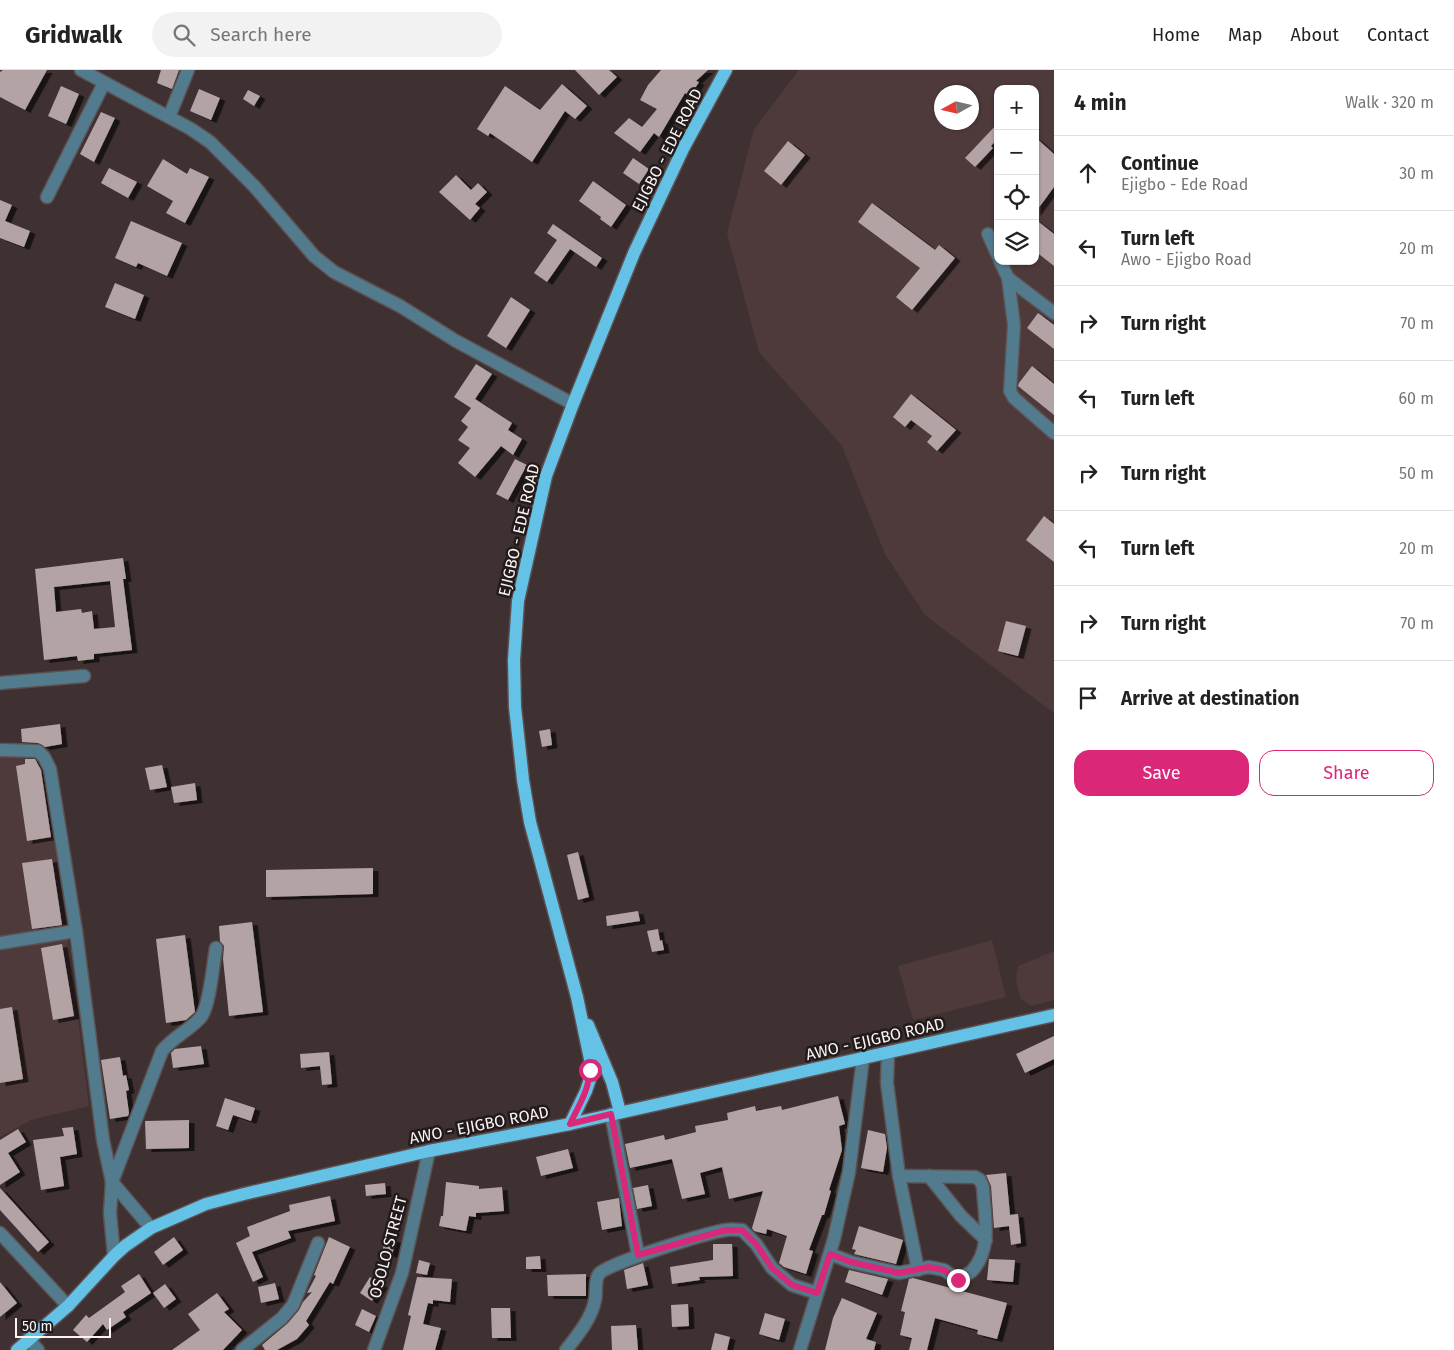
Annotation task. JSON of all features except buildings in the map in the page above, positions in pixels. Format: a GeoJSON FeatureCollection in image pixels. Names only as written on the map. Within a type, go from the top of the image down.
{"type":"FeatureCollection","features":[{"type":"Feature","properties":{"kind":"main road","name":"EJIGBO - EDE ROAD"},"geometry":{"type":"LineString","coordinates":[[570,1124],[586,1092],[590,1079],[590,1058],[577,997],[530,822],[523,780],[515,707],[514,660],[518,601],[546,476],[573,404],[634,252],[683,149],[726,70]]}},
{"type":"Feature","properties":{"kind":"main road","name":"EJIGBO - EDE ROAD"},"geometry":{"type":"LineString","coordinates":[[577,997],[612,1082],[616,1113]]}},
{"type":"Feature","properties":{"kind":"main road","name":"AWO - EJIGBO ROAD"},"geometry":{"type":"LineString","coordinates":[[17,1350],[68,1306],[114,1256],[151,1228],[206,1204],[429,1151],[570,1124],[1054,1015]]}},
{"type":"Feature","properties":{"kind":"street"},"geometry":{"type":"LineString","coordinates":[[81,70],[191,129],[210,142],[231,162],[314,256],[334,272],[400,306],[456,341],[573,404]]}},
{"type":"Feature","properties":{"kind":"street"},"geometry":{"type":"LineString","coordinates":[[169,117],[188,70]]}},
{"type":"Feature","properties":{"kind":"street"},"geometry":{"type":"LineString","coordinates":[[47,197],[104,83]]}},
{"type":"Feature","properties":{"kind":"street"},"geometry":{"type":"LineString","coordinates":[[988,234],[994,247]]}},
{"type":"Feature","properties":{"kind":"street"},"geometry":{"type":"LineString","coordinates":[[1002,265],[1008,278],[1014,325],[1010,391],[1014,398],[1054,433]]}},
{"type":"Feature","properties":{"kind":"street"},"geometry":{"type":"LineString","coordinates":[[1008,278],[1054,313]]}},
{"type":"Feature","properties":{"kind":"street"},"geometry":{"type":"LineString","coordinates":[[0,683],[84,676]]}},
{"type":"Feature","properties":{"kind":"street"},"geometry":{"type":"LineString","coordinates":[[0,750],[38,751],[50,768],[76,931],[103,1140],[112,1182],[110,1212],[114,1256]]}},
{"type":"Feature","properties":{"kind":"street"},"geometry":{"type":"LineString","coordinates":[[0,943],[76,931]]}},
{"type":"Feature","properties":{"kind":"street"},"geometry":{"type":"LineString","coordinates":[[112,1182],[162,1051],[200,1017],[206,1008],[216,948]]}},
{"type":"Feature","properties":{"kind":"street"},"geometry":{"type":"LineString","coordinates":[[888,1053],[886,1083],[900,1176],[918,1270]]}},
{"type":"Feature","properties":{"kind":"street"},"geometry":{"type":"LineString","coordinates":[[800,1350],[830,1254],[849,1172],[863,1058]]}},
{"type":"Feature","properties":{"kind":"street"},"geometry":{"type":"LineString","coordinates":[[616,1113],[638,1255]]}},
{"type":"Feature","properties":{"kind":"street","name":"OSOLO STREET"},"geometry":{"type":"LineString","coordinates":[[374,1350],[402,1273],[429,1151]]}},
{"type":"Feature","properties":{"kind":"street"},"geometry":{"type":"LineString","coordinates":[[830,1254],[851,1262],[899,1273],[929,1267],[944,1270],[958,1280],[971,1271],[981,1256],[986,1240],[983,1186],[980,1180],[975,1177],[900,1176]]}},
{"type":"Feature","properties":{"kind":"street"},"geometry":{"type":"LineString","coordinates":[[929,1176],[961,1216],[986,1240]]}},
{"type":"Feature","properties":{"kind":"street"},"geometry":{"type":"LineString","coordinates":[[112,1182],[151,1228]]}},
{"type":"Feature","properties":{"kind":"street"},"geometry":{"type":"LineString","coordinates":[[566,1350],[587,1320],[595,1300],[596,1283],[599,1273],[608,1266],[638,1255],[726,1230],[742,1230],[756,1244],[772,1268],[792,1285],[817,1293]]}},
{"type":"Feature","properties":{"kind":"street"},"geometry":{"type":"LineString","coordinates":[[0,1234],[68,1306]]}},
{"type":"Feature","properties":{"kind":"street"},"geometry":{"type":"LineString","coordinates":[[242,1350],[282,1318],[294,1305],[318,1243]]}},
{"type":"Feature","properties":{"kind":"street"},"geometry":{"type":"LineString","coordinates":[[28,1339],[38,1350]]}},
{"type":"Feature","properties":{"kind":"shaded area"},"geometry":{"type":"Polygon","coordinates":[[[799,70],[1054,70],[1054,713],[925,615],[885,554],[842,446],[759,352],[727,233],[754,129],[799,70]]]}},
{"type":"Feature","properties":{"kind":"shaded area"},"geometry":{"type":"Polygon","coordinates":[[[0,751],[39,759],[46,769],[89,1106],[31,1120],[0,1137],[0,751]]]}},
{"type":"Feature","properties":{"kind":"shaded area"},"geometry":{"type":"Polygon","coordinates":[[[992,940],[1006,997],[913,1020],[898,966],[992,940]]]}},
{"type":"Feature","properties":{"kind":"shaded area"},"geometry":{"type":"Polygon","coordinates":[[[1054,951],[1054,1000],[1032,1006],[1020,998],[1016,979],[1018,966],[1054,951]]]}},
{"type":"Feature","properties":{"kind":"route"},"geometry":{"type":"LineString","coordinates":[[590,1070],[590,1079],[586,1092],[570,1124],[611,1114],[638,1255],[726,1230],[742,1230],[756,1244],[772,1268],[792,1285],[817,1293],[830,1254],[851,1262],[899,1273],[929,1267],[944,1270],[958,1280]]}}]}
